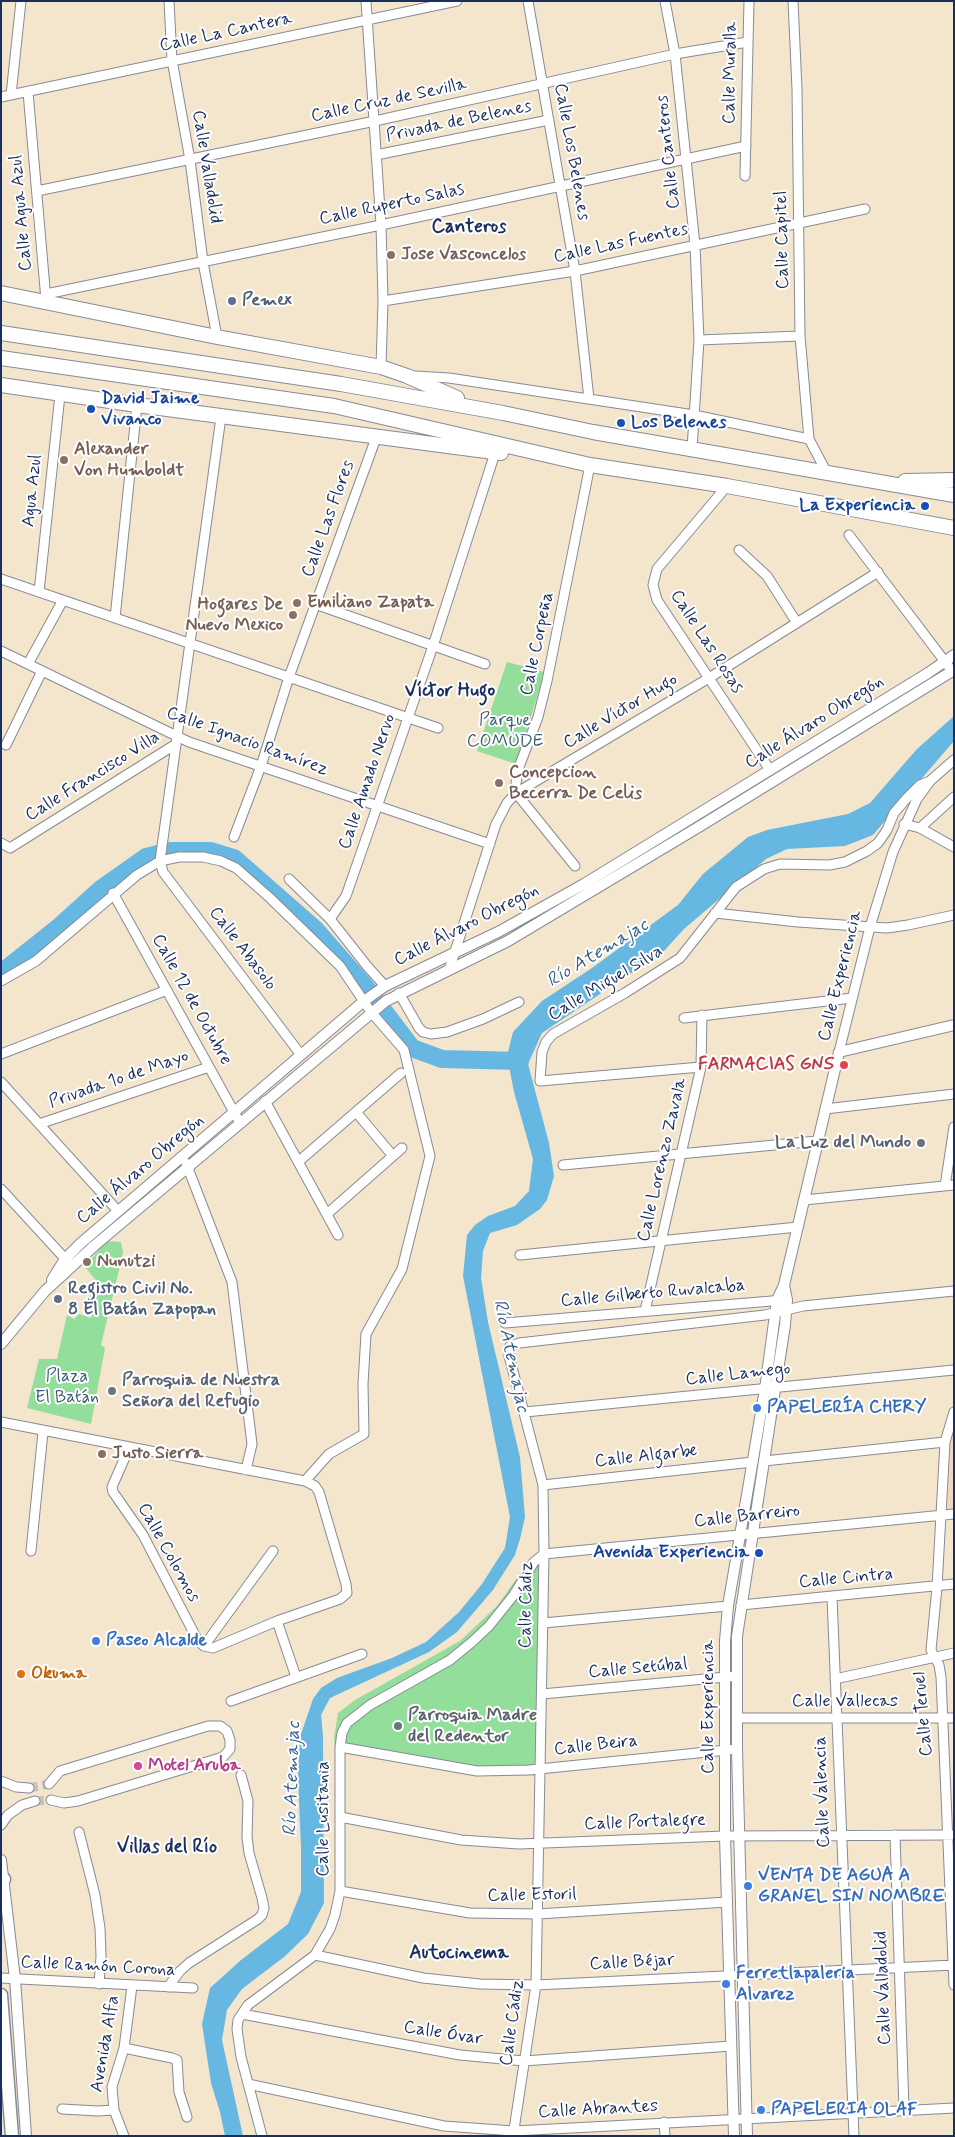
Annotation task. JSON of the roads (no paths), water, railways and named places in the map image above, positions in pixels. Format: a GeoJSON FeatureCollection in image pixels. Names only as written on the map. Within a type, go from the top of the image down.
{"type":"FeatureCollection","features":[{"type":"Feature","properties":{"kind":"highway"},"geometry":{"type":"LineString","coordinates":[[1,293],[46,298],[217,337],[382,367],[437,390],[503,413]]}},
{"type":"Feature","properties":{"kind":"highway"},"geometry":{"type":"LineString","coordinates":[[1,333],[341,384],[503,413],[593,432],[954,495]]}},
{"type":"Feature","properties":{"kind":"highway"},"geometry":{"type":"LineString","coordinates":[[1,358],[334,406],[549,457],[727,486],[954,528]]}},
{"type":"Feature","properties":{"kind":"highway"},"geometry":{"type":"LineString","coordinates":[[1,385],[376,438],[495,453],[549,457]]}},
{"type":"Feature","properties":{"kind":"highway"},"geometry":{"type":"LineString","coordinates":[[884,483],[916,480],[954,480]]}},
{"type":"Feature","properties":{"kind":"highway"},"geometry":{"type":"LineString","coordinates":[[890,515],[954,538]]}},
{"type":"Feature","properties":{"kind":"main road"},"geometry":{"type":"LineString","coordinates":[[1,1995],[12,2136]]}},
{"type":"Feature","properties":{"kind":"street"},"geometry":{"type":"LineString","coordinates":[[11,95],[21,1]]}},
{"type":"Feature","properties":{"kind":"street","name":"Calle Valladolid"},"geometry":{"type":"LineString","coordinates":[[169,1],[172,60],[190,160],[204,262],[217,337]]}},
{"type":"Feature","properties":{"kind":"street"},"geometry":{"type":"LineString","coordinates":[[366,1],[381,225],[382,367]]}},
{"type":"Feature","properties":{"kind":"street","name":"Calle La Cantera"},"geometry":{"type":"LineString","coordinates":[[1,97],[367,20],[433,4],[457,1]]}},
{"type":"Feature","properties":{"kind":"street","name":"Calle Los Belenes"},"geometry":{"type":"LineString","coordinates":[[528,1],[575,272],[589,398]]}},
{"type":"Feature","properties":{"kind":"street","name":"Calle Canteros"},"geometry":{"type":"LineString","coordinates":[[665,1],[675,54],[695,245],[699,340],[692,449]]}},
{"type":"Feature","properties":{"kind":"street","name":"Calle Muralla"},"geometry":{"type":"LineString","coordinates":[[745,176],[749,1]]}},
{"type":"Feature","properties":{"kind":"street","name":"Calle Capitel"},"geometry":{"type":"LineString","coordinates":[[793,1],[797,89],[800,336],[809,439],[826,473]]}},
{"type":"Feature","properties":{"kind":"street","name":"Calle Cruz de Sevilla"},"geometry":{"type":"LineString","coordinates":[[37,191],[375,121],[675,54],[748,42]]}},
{"type":"Feature","properties":{"kind":"street","name":"Calle Agua Azul"},"geometry":{"type":"LineString","coordinates":[[28,92],[46,298]]}},
{"type":"Feature","properties":{"kind":"street","name":"Privada de Belenes"},"geometry":{"type":"LineString","coordinates":[[376,155],[548,120]]}},
{"type":"Feature","properties":{"kind":"street","name":"Calle Ruperto Salas"},"geometry":{"type":"LineString","coordinates":[[46,298],[204,262],[746,146]]}},
{"type":"Feature","properties":{"kind":"street","name":"Calle Las Fuentes"},"geometry":{"type":"LineString","coordinates":[[383,301],[575,272],[865,209]]}},
{"type":"Feature","properties":{"kind":"street"},"geometry":{"type":"LineString","coordinates":[[699,340],[800,336]]}},
{"type":"Feature","properties":{"kind":"street"},"geometry":{"type":"LineString","coordinates":[[407,376],[450,378],[589,398],[694,416],[809,439]]}},
{"type":"Feature","properties":{"kind":"street","name":"Agua Azul"},"geometry":{"type":"LineString","coordinates":[[39,592],[60,394]]}},
{"type":"Feature","properties":{"kind":"street"},"geometry":{"type":"LineString","coordinates":[[115,618],[137,405]]}},
{"type":"Feature","properties":{"kind":"street"},"geometry":{"type":"LineString","coordinates":[[160,861],[163,828],[177,740],[221,417]]}},
{"type":"Feature","properties":{"kind":"street","name":"Calle Las Flores"},"geometry":{"type":"LineString","coordinates":[[234,838],[261,766],[289,677],[376,438]]}},
{"type":"Feature","properties":{"kind":"street","name":"Calle Amado Nervo"},"geometry":{"type":"LineString","coordinates":[[330,919],[346,896],[433,646],[495,453]]}},
{"type":"Feature","properties":{"kind":"street","name":"Calle Corpeña"},"geometry":{"type":"LineString","coordinates":[[516,794],[519,767],[538,716],[547,681],[590,465]]}},
{"type":"Feature","properties":{"kind":"street","name":"Calle Las Rosas"},"geometry":{"type":"LineString","coordinates":[[727,486],[656,568],[653,586],[657,600],[770,770]]}},
{"type":"Feature","properties":{"kind":"street"},"geometry":{"type":"LineString","coordinates":[[849,535],[949,658],[953,670]]}},
{"type":"Feature","properties":{"kind":"street"},"geometry":{"type":"LineString","coordinates":[[739,550],[766,576],[797,623]]}},
{"type":"Feature","properties":{"kind":"street","name":"Calle Víctor Hugo"},"geometry":{"type":"LineString","coordinates":[[449,970],[496,824],[507,803],[516,794],[709,678],[878,572]]}},
{"type":"Feature","properties":{"kind":"street"},"geometry":{"type":"LineString","coordinates":[[1,579],[438,728]]}},
{"type":"Feature","properties":{"kind":"street"},"geometry":{"type":"LineString","coordinates":[[28,664],[64,600]]}},
{"type":"Feature","properties":{"kind":"street"},"geometry":{"type":"LineString","coordinates":[[315,604],[486,664]]}},
{"type":"Feature","properties":{"kind":"street","name":"Calle Ignacio Ramírez"},"geometry":{"type":"LineString","coordinates":[[1,651],[177,740],[261,766],[490,844]]}},
{"type":"Feature","properties":{"kind":"street","name":"Calle Álvaro Obregón"},"geometry":{"type":"LineString","coordinates":[[3,1338],[118,1211],[365,1000],[383,987],[500,931],[584,884],[949,658]]}},
{"type":"Feature","properties":{"kind":"street","name":"Calle Álvaro Obregón"},"geometry":{"type":"LineString","coordinates":[[69,1263],[187,1168],[372,1011],[394,996],[508,941],[672,844],[953,670]]}},
{"type":"Feature","properties":{"kind":"street"},"geometry":{"type":"LineString","coordinates":[[6,745],[42,671]]}},
{"type":"Feature","properties":{"kind":"street","name":"Calle Francisco Villa"},"geometry":{"type":"LineString","coordinates":[[1,843],[10,848],[177,740]]}},
{"type":"Feature","properties":{"kind":"street"},"geometry":{"type":"LineString","coordinates":[[954,760],[930,781],[917,799],[904,824],[920,828],[954,846]]}},
{"type":"Feature","properties":{"kind":"street","name":"Calle Miguel Silva"},"geometry":{"type":"LineString","coordinates":[[701,1067],[540,1081],[542,1052],[546,1042],[553,1034],[625,993],[680,958],[736,887],[764,869],[780,864],[829,865],[845,862],[867,851],[878,843],[888,830],[894,813],[906,799],[920,785],[930,781]]}},
{"type":"Feature","properties":{"kind":"street"},"geometry":{"type":"LineString","coordinates":[[516,794],[575,866]]}},
{"type":"Feature","properties":{"kind":"street"},"geometry":{"type":"LineString","coordinates":[[920,828],[954,796]]}},
{"type":"Feature","properties":{"kind":"street","name":"Calle Experiencia"},"geometry":{"type":"LineString","coordinates":[[747,2136],[737,1749],[737,1636],[752,1533],[777,1388],[784,1285],[838,1052],[870,927],[893,852],[904,824]]}},
{"type":"Feature","properties":{"kind":"street"},"geometry":{"type":"LineString","coordinates":[[1,982],[36,961],[113,893],[137,875],[160,861],[179,857],[203,857],[222,861],[236,868],[270,898],[340,966],[372,1011],[404,1050],[430,1156],[402,1268],[366,1334],[362,1384],[364,1434],[329,1454],[305,1481]]}},
{"type":"Feature","properties":{"kind":"street","name":"Calle Abasolo"},"geometry":{"type":"LineString","coordinates":[[160,861],[163,872],[301,1055]]}},
{"type":"Feature","properties":{"kind":"street"},"geometry":{"type":"LineString","coordinates":[[289,879],[330,919],[383,987]]}},
{"type":"Feature","properties":{"kind":"street","name":"Calle 12 de Octubre"},"geometry":{"type":"LineString","coordinates":[[113,893],[240,1123]]}},
{"type":"Feature","properties":{"kind":"street"},"geometry":{"type":"LineString","coordinates":[[715,913],[870,927],[908,925],[954,915]]}},
{"type":"Feature","properties":{"kind":"street"},"geometry":{"type":"LineString","coordinates":[[1,1054],[167,990]]}},
{"type":"Feature","properties":{"kind":"street"},"geometry":{"type":"LineString","coordinates":[[394,996],[419,1028],[427,1034],[447,1032],[483,1020],[519,1002]]}},
{"type":"Feature","properties":{"kind":"street"},"geometry":{"type":"LineString","coordinates":[[684,1018],[852,998]]}},
{"type":"Feature","properties":{"kind":"street","name":"Calle Lorenzo Zavala"},"geometry":{"type":"LineString","coordinates":[[645,1311],[701,1067],[702,1015]]}},
{"type":"Feature","properties":{"kind":"street"},"geometry":{"type":"LineString","coordinates":[[838,1052],[954,1025]]}},
{"type":"Feature","properties":{"kind":"street","name":"Privada 1o de Mayo"},"geometry":{"type":"LineString","coordinates":[[39,1124],[209,1067]]}},
{"type":"Feature","properties":{"kind":"street"},"geometry":{"type":"LineString","coordinates":[[298,1162],[401,1072]]}},
{"type":"Feature","properties":{"kind":"street"},"geometry":{"type":"LineString","coordinates":[[1,1082],[118,1211]]}},
{"type":"Feature","properties":{"kind":"street"},"geometry":{"type":"LineString","coordinates":[[825,1109],[954,1094]]}},
{"type":"Feature","properties":{"kind":"street"},"geometry":{"type":"LineString","coordinates":[[266,1101],[338,1235]]}},
{"type":"Feature","properties":{"kind":"street"},"geometry":{"type":"LineString","coordinates":[[356,1112],[393,1156]]}},
{"type":"Feature","properties":{"kind":"street"},"geometry":{"type":"LineString","coordinates":[[804,1200],[950,1185],[954,1127]]}},
{"type":"Feature","properties":{"kind":"street"},"geometry":{"type":"LineString","coordinates":[[563,1165],[817,1141]]}},
{"type":"Feature","properties":{"kind":"street"},"geometry":{"type":"LineString","coordinates":[[327,1214],[402,1148]]}},
{"type":"Feature","properties":{"kind":"street"},"geometry":{"type":"LineString","coordinates":[[183,1156],[232,1282],[252,1444],[246,1470]]}},
{"type":"Feature","properties":{"kind":"street"},"geometry":{"type":"LineString","coordinates":[[1,1189],[69,1263]]}},
{"type":"Feature","properties":{"kind":"street"},"geometry":{"type":"LineString","coordinates":[[520,1255],[798,1227]]}},
{"type":"Feature","properties":{"kind":"street","name":"Calle Gilberto Ruvalcaba"},"geometry":{"type":"LineString","coordinates":[[505,1323],[645,1311],[784,1304],[803,1306],[954,1291]]}},
{"type":"Feature","properties":{"kind":"street","name":"Calle Experiencia"},"geometry":{"type":"LineString","coordinates":[[734,2136],[725,1836],[725,1641],[728,1606],[765,1389],[776,1312],[784,1304]]}},
{"type":"Feature","properties":{"kind":"street","name":"Calle Cádiz"},"geometry":{"type":"LineString","coordinates":[[514,2133],[536,1984],[544,1554],[543,1485],[508,1350],[514,1344],[776,1312]]}},
{"type":"Feature","properties":{"kind":"street","name":"Calle Lamego"},"geometry":{"type":"LineString","coordinates":[[525,1412],[954,1370]]}},
{"type":"Feature","properties":{"kind":"street","name":"Calle Teruel"},"geometry":{"type":"LineString","coordinates":[[954,1412],[945,1442],[942,1515],[932,1644],[934,1657],[940,1670],[951,1835],[954,1985]]}},
{"type":"Feature","properties":{"kind":"street"},"geometry":{"type":"LineString","coordinates":[[1,1422],[43,1432],[305,1481],[315,1486],[319,1492],[346,1584],[346,1593],[340,1599],[278,1621],[213,1648],[204,1646],[273,1551]]}},
{"type":"Feature","properties":{"kind":"street"},"geometry":{"type":"LineString","coordinates":[[31,1551],[43,1432]]}},
{"type":"Feature","properties":{"kind":"street"},"geometry":{"type":"LineString","coordinates":[[764,1461],[945,1442]]}},
{"type":"Feature","properties":{"kind":"street","name":"Calle Colomos"},"geometry":{"type":"LineString","coordinates":[[129,1448],[112,1487],[113,1492],[143,1535],[198,1641],[204,1646]]}},
{"type":"Feature","properties":{"kind":"street","name":"Calle Algarbe"},"geometry":{"type":"LineString","coordinates":[[543,1485],[753,1462]]}},
{"type":"Feature","properties":{"kind":"street","name":"Calle Barreiro"},"geometry":{"type":"LineString","coordinates":[[544,1554],[954,1514]]}},
{"type":"Feature","properties":{"kind":"street","name":"Calle Lusitania"},"geometry":{"type":"LineString","coordinates":[[242,2014],[258,1997],[315,1955],[336,1915],[340,1891],[340,1747],[342,1733],[347,1723],[370,1705],[450,1660],[472,1642],[495,1619],[513,1596],[534,1562],[544,1554]]}},
{"type":"Feature","properties":{"kind":"street","name":"Calle Cintra"},"geometry":{"type":"LineString","coordinates":[[741,1605],[954,1584]]}},
{"type":"Feature","properties":{"kind":"street","name":"Calle Valencia"},"geometry":{"type":"LineString","coordinates":[[832,1597],[854,2136]]}},
{"type":"Feature","properties":{"kind":"street"},"geometry":{"type":"LineString","coordinates":[[543,1623],[728,1606]]}},
{"type":"Feature","properties":{"kind":"street"},"geometry":{"type":"LineString","coordinates":[[278,1621],[296,1677]]}},
{"type":"Feature","properties":{"kind":"street"},"geometry":{"type":"LineString","coordinates":[[835,1679],[954,1653]]}},
{"type":"Feature","properties":{"kind":"street"},"geometry":{"type":"LineString","coordinates":[[231,1701],[362,1654]]}},
{"type":"Feature","properties":{"kind":"street","name":"Calle Setúbal"},"geometry":{"type":"LineString","coordinates":[[542,1694],[737,1676]]}},
{"type":"Feature","properties":{"kind":"street","name":"Calle Vallecas"},"geometry":{"type":"LineString","coordinates":[[737,1718],[954,1718]]}},
{"type":"Feature","properties":{"kind":"street"},"geometry":{"type":"LineString","coordinates":[[49,1784],[60,1772],[208,1726],[220,1726],[226,1731],[230,1740],[230,1749],[223,1757],[78,1801],[64,1803],[51,1800]]}},
{"type":"Feature","properties":{"kind":"street","name":"Calle Beira"},"geometry":{"type":"LineString","coordinates":[[340,1747],[477,1771],[540,1769],[737,1749]]}},
{"type":"Feature","properties":{"kind":"street"},"geometry":{"type":"LineString","coordinates":[[168,1987],[189,1963],[262,1915],[264,1908],[262,1898],[249,1853],[247,1837],[248,1801],[242,1775]]}},
{"type":"Feature","properties":{"kind":"street"},"geometry":{"type":"LineString","coordinates":[[1,1781],[16,1787],[29,1788]]}},
{"type":"Feature","properties":{"kind":"street"},"geometry":{"type":"LineString","coordinates":[[1,1825],[8,1815],[22,1805],[35,1801]]}},
{"type":"Feature","properties":{"kind":"street","name":"Calle Portalegre"},"geometry":{"type":"LineString","coordinates":[[340,1817],[461,1840],[519,1844],[725,1836],[951,1835]]}},
{"type":"Feature","properties":{"kind":"street"},"geometry":{"type":"LineString","coordinates":[[79,1832],[95,1895],[100,1928],[102,1956],[99,1984]]}},
{"type":"Feature","properties":{"kind":"street","name":"Calle Valladolid"},"geometry":{"type":"LineString","coordinates":[[895,1835],[904,2110]]}},
{"type":"Feature","properties":{"kind":"street"},"geometry":{"type":"LineString","coordinates":[[1,1860],[15,1979],[26,2136]]}},
{"type":"Feature","properties":{"kind":"street","name":"Calle Estoril"},"geometry":{"type":"LineString","coordinates":[[340,1891],[470,1913],[538,1914],[727,1902]]}},
{"type":"Feature","properties":{"kind":"street","name":"Calle Béjar"},"geometry":{"type":"LineString","coordinates":[[315,1955],[423,1978],[480,1984],[536,1984],[953,1965]]}},
{"type":"Feature","properties":{"kind":"street","name":"Calle Ramón Corona"},"geometry":{"type":"LineString","coordinates":[[1,1978],[193,1988]]}},
{"type":"Feature","properties":{"kind":"street","name":"Avenida Alfa"},"geometry":{"type":"LineString","coordinates":[[124,2136],[114,2110],[112,2087],[124,2048],[132,1986]]}},
{"type":"Feature","properties":{"kind":"street"},"geometry":{"type":"LineString","coordinates":[[242,2014],[237,2029],[238,2040],[262,2136]]}},
{"type":"Feature","properties":{"kind":"street","name":"Calle Óvar"},"geometry":{"type":"LineString","coordinates":[[242,2014],[460,2055],[524,2061],[731,2046]]}},
{"type":"Feature","properties":{"kind":"street"},"geometry":{"type":"LineString","coordinates":[[124,2048],[177,2060],[179,2092],[187,2117]]}},
{"type":"Feature","properties":{"kind":"street","name":"Calle Abrantes"},"geometry":{"type":"LineString","coordinates":[[248,2084],[444,2126],[514,2133],[592,2131],[664,2122],[733,2118],[954,2108]]}},
{"type":"Feature","properties":{"kind":"street"},"geometry":{"type":"LineString","coordinates":[[62,2109],[114,2110]]}},
{"type":"Feature","properties":{"kind":"street"},"geometry":{"type":"LineString","coordinates":[[664,2122],[665,2136]]}},
{"type":"Feature","properties":{"kind":"water"},"geometry":{"type":"Polygon","coordinates":[[[954,716],[954,741],[873,835],[845,846],[787,849],[766,859],[684,929],[664,951],[542,1033],[528,1064],[549,1143],[554,1176],[547,1200],[540,1209],[517,1225],[490,1233],[483,1251],[481,1278],[488,1322],[520,1457],[525,1517],[520,1539],[515,1555],[493,1590],[457,1632],[429,1652],[330,1698],[321,1715],[323,1736],[324,1903],[308,1934],[284,1957],[242,1989],[227,2010],[222,2040],[243,2136],[225,2136],[211,2083],[202,2024],[210,1988],[241,1960],[288,1924],[301,1892],[298,1778],[300,1737],[313,1699],[321,1688],[337,1678],[392,1658],[426,1642],[459,1612],[482,1584],[505,1548],[510,1517],[463,1276],[467,1235],[475,1225],[488,1216],[515,1206],[529,1191],[533,1159],[514,1092],[507,1056],[513,1032],[542,1001],[592,968],[678,905],[703,874],[748,837],[767,830],[848,814],[870,803],[917,749],[954,716]]]}},
{"type":"Feature","properties":{"kind":"waterway"},"geometry":{"type":"LineString","coordinates":[[1,970],[6,969],[60,926],[102,888],[146,857],[170,851],[211,851],[234,858],[315,929],[364,985],[412,1048],[442,1059],[520,1061]]}},
{"type":"Feature","properties":{"kind":"tunnel"},"geometry":{"type":"LineString","coordinates":[[29,1788],[49,1784]]}},
{"type":"Feature","properties":{"kind":"tunnel"},"geometry":{"type":"LineString","coordinates":[[35,1801],[51,1800]]}},
{"type":"Feature","properties":{"kind":"place","name":"Jose Vasconcelos"},"geometry":{"type":"Point","coordinates":[391,255]}},
{"type":"Feature","properties":{"kind":"place","name":"Pemex"},"geometry":{"type":"Point","coordinates":[232,301]}},
{"type":"Feature","properties":{"kind":"place","name":"David Jaime Vivanco"},"geometry":{"type":"Point","coordinates":[91,409]}},
{"type":"Feature","properties":{"kind":"place","name":"Los Belenes"},"geometry":{"type":"Point","coordinates":[621,423]}},
{"type":"Feature","properties":{"kind":"place","name":"Alexander Von Humboldt"},"geometry":{"type":"Point","coordinates":[64,460]}},
{"type":"Feature","properties":{"kind":"place","name":"La Experiencia"},"geometry":{"type":"Point","coordinates":[925,506]}},
{"type":"Feature","properties":{"kind":"place","name":"Emiliano Zapata"},"geometry":{"type":"Point","coordinates":[297,603]}},
{"type":"Feature","properties":{"kind":"place","name":"Hogares De Nuevo Mexico"},"geometry":{"type":"Point","coordinates":[293,615]}},
{"type":"Feature","properties":{"kind":"place","name":"Concepcion Becerra De Celis"},"geometry":{"type":"Point","coordinates":[499,783]}},
{"type":"Feature","properties":{"kind":"place","name":"FARMACIAS GNS"},"geometry":{"type":"Point","coordinates":[844,1065]}},
{"type":"Feature","properties":{"kind":"place","name":"La Luz del Mundo"},"geometry":{"type":"Point","coordinates":[921,1143]}},
{"type":"Feature","properties":{"kind":"place","name":"Nunutzi"},"geometry":{"type":"Point","coordinates":[87,1262]}},
{"type":"Feature","properties":{"kind":"place","name":"Registro Civil No. 8 El Batán Zapopan"},"geometry":{"type":"Point","coordinates":[58,1299]}},
{"type":"Feature","properties":{"kind":"place","name":"Parroquia de Nuestra Señora del Refugio"},"geometry":{"type":"Point","coordinates":[112,1391]}},
{"type":"Feature","properties":{"kind":"place","name":"PAPELERÍA CHERY"},"geometry":{"type":"Point","coordinates":[757,1408]}},
{"type":"Feature","properties":{"kind":"place","name":"Justo Sierra"},"geometry":{"type":"Point","coordinates":[102,1454]}},
{"type":"Feature","properties":{"kind":"place","name":"Avenida Experiencia"},"geometry":{"type":"Point","coordinates":[759,1553]}},
{"type":"Feature","properties":{"kind":"place","name":"Paseo Alcalde"},"geometry":{"type":"Point","coordinates":[96,1641]}},
{"type":"Feature","properties":{"kind":"place","name":"Okuma"},"geometry":{"type":"Point","coordinates":[21,1674]}},
{"type":"Feature","properties":{"kind":"place","name":"Parroquia Madre del Redentor"},"geometry":{"type":"Point","coordinates":[398,1726]}},
{"type":"Feature","properties":{"kind":"place","name":"Motel Aruba"},"geometry":{"type":"Point","coordinates":[138,1766]}},
{"type":"Feature","properties":{"kind":"place","name":"VENTA DE AGUA A GRANEL SIN NOMBRE"},"geometry":{"type":"Point","coordinates":[748,1886]}},
{"type":"Feature","properties":{"kind":"place","name":"Ferretlapaleria Alvarez"},"geometry":{"type":"Point","coordinates":[726,1984]}},
{"type":"Feature","properties":{"kind":"place","name":"PAPELERIA OLAF"},"geometry":{"type":"Point","coordinates":[761,2110]}},
{"type":"Feature","properties":{"kind":"district","name":"Canteros"},"geometry":{"type":"Point","coordinates":[469,228]}},
{"type":"Feature","properties":{"kind":"district","name":"Víctor Hugo"},"geometry":{"type":"Point","coordinates":[450,692]}},
{"type":"Feature","properties":{"kind":"district","name":"Villas del Río"},"geometry":{"type":"Point","coordinates":[167,1848]}},
{"type":"Feature","properties":{"kind":"district","name":"Autocinema"},"geometry":{"type":"Point","coordinates":[459,1954]}},
{"type":"Feature","properties":{"kind":"park label","name":"Parque COMUDE"},"geometry":{"type":"Point","coordinates":[505,731]}},
{"type":"Feature","properties":{"kind":"park label","name":"Plaza El Batán"},"geometry":{"type":"Point","coordinates":[67,1387]}},
{"type":"Feature","properties":{"kind":"water label","name":"Río Atemajac"},"geometry":{"type":"Point","coordinates":[598,954]}},
{"type":"Feature","properties":{"kind":"water label","name":"Río Atemajac"},"geometry":{"type":"Point","coordinates":[510,1356]}},
{"type":"Feature","properties":{"kind":"water label","name":"Río Atemajac"},"geometry":{"type":"Point","coordinates":[293,1779]}}]}
